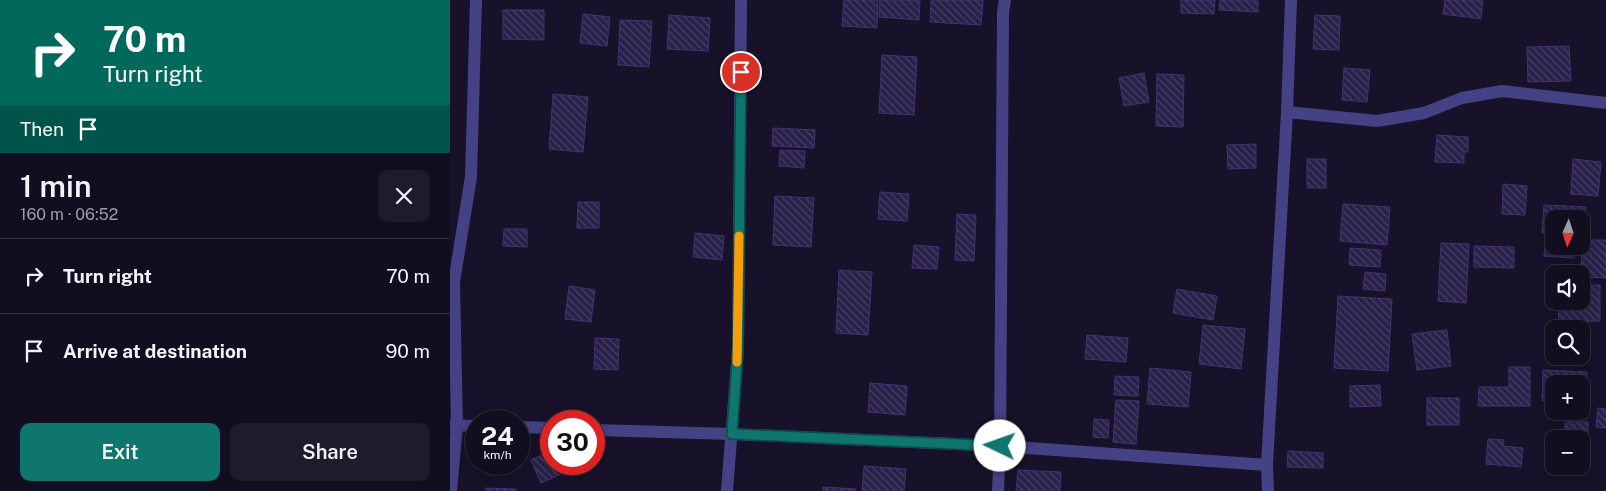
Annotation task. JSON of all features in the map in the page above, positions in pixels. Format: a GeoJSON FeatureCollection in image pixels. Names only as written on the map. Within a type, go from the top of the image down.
{"type":"FeatureCollection","features":[{"type":"Feature","properties":{"kind":"street"},"geometry":{"type":"LineString","coordinates":[[451,491],[454,425],[454,282],[471,177],[476,0]]}},
{"type":"Feature","properties":{"kind":"street"},"geometry":{"type":"LineString","coordinates":[[727,491],[738,349],[742,0]]}},
{"type":"Feature","properties":{"kind":"street"},"geometry":{"type":"LineString","coordinates":[[998,491],[1000,446],[1003,22],[1005,0]]}},
{"type":"Feature","properties":{"kind":"street"},"geometry":{"type":"LineString","coordinates":[[1268,491],[1291,0]]}},
{"type":"Feature","properties":{"kind":"street"},"geometry":{"type":"LineString","coordinates":[[1287,112],[1377,121],[1424,113],[1462,98],[1502,91],[1606,103]]}},
{"type":"Feature","properties":{"kind":"street"},"geometry":{"type":"LineString","coordinates":[[605,430],[1000,446],[1268,465]]}},
{"type":"Feature","properties":{"kind":"building"},"geometry":{"type":"Polygon","coordinates":[[[844,0],[878,0],[877,28],[842,26],[844,0]]]}},
{"type":"Feature","properties":{"kind":"building"},"geometry":{"type":"Polygon","coordinates":[[[880,0],[920,0],[919,20],[879,17],[880,0]]]}},
{"type":"Feature","properties":{"kind":"building"},"geometry":{"type":"Polygon","coordinates":[[[931,0],[983,0],[981,25],[930,22],[931,0]]]}},
{"type":"Feature","properties":{"kind":"building"},"geometry":{"type":"Polygon","coordinates":[[[1181,0],[1215,0],[1214,14],[1181,13],[1181,0]]]}},
{"type":"Feature","properties":{"kind":"building"},"geometry":{"type":"Polygon","coordinates":[[[1220,0],[1258,0],[1258,12],[1219,10],[1220,0]]]}},
{"type":"Feature","properties":{"kind":"building"},"geometry":{"type":"Polygon","coordinates":[[[1445,0],[1483,0],[1481,19],[1443,14],[1445,0]]]}},
{"type":"Feature","properties":{"kind":"building"},"geometry":{"type":"Polygon","coordinates":[[[503,10],[544,10],[544,40],[503,39],[503,10]]]}},
{"type":"Feature","properties":{"kind":"building"},"geometry":{"type":"Polygon","coordinates":[[[583,14],[610,17],[607,46],[580,43],[583,14]]]}},
{"type":"Feature","properties":{"kind":"building"},"geometry":{"type":"Polygon","coordinates":[[[669,15],[710,18],[708,51],[667,49],[669,15]]]}},
{"type":"Feature","properties":{"kind":"building"},"geometry":{"type":"Polygon","coordinates":[[[1315,15],[1340,16],[1339,50],[1313,49],[1315,15]]]}},
{"type":"Feature","properties":{"kind":"building"},"geometry":{"type":"Polygon","coordinates":[[[620,20],[652,21],[649,67],[618,65],[620,20]]]}},
{"type":"Feature","properties":{"kind":"building"},"geometry":{"type":"Polygon","coordinates":[[[1569,46],[1571,81],[1528,82],[1527,47],[1569,46]]]}},
{"type":"Feature","properties":{"kind":"building"},"geometry":{"type":"Polygon","coordinates":[[[882,55],[917,57],[914,115],[879,113],[882,55]]]}},
{"type":"Feature","properties":{"kind":"building"},"geometry":{"type":"Polygon","coordinates":[[[1344,68],[1370,70],[1367,102],[1342,100],[1344,68]]]}},
{"type":"Feature","properties":{"kind":"building"},"geometry":{"type":"Polygon","coordinates":[[[1144,73],[1149,102],[1124,106],[1119,78],[1144,73]]]}},
{"type":"Feature","properties":{"kind":"building"},"geometry":{"type":"Polygon","coordinates":[[[1157,74],[1184,75],[1183,127],[1156,126],[1157,74]]]}},
{"type":"Feature","properties":{"kind":"building"},"geometry":{"type":"Polygon","coordinates":[[[553,94],[588,97],[583,152],[549,149],[553,94]]]}},
{"type":"Feature","properties":{"kind":"building"},"geometry":{"type":"Polygon","coordinates":[[[773,128],[815,130],[814,148],[772,146],[773,128]]]}},
{"type":"Feature","properties":{"kind":"building"},"geometry":{"type":"Polygon","coordinates":[[[1437,135],[1468,137],[1468,152],[1464,152],[1464,163],[1435,162],[1437,135]]]}},
{"type":"Feature","properties":{"kind":"building"},"geometry":{"type":"Polygon","coordinates":[[[1256,144],[1256,168],[1228,169],[1227,145],[1256,144]]]}},
{"type":"Feature","properties":{"kind":"building"},"geometry":{"type":"Polygon","coordinates":[[[780,150],[805,151],[804,168],[779,166],[780,150]]]}},
{"type":"Feature","properties":{"kind":"building"},"geometry":{"type":"Polygon","coordinates":[[[1307,159],[1326,159],[1326,188],[1307,188],[1307,159]]]}},
{"type":"Feature","properties":{"kind":"building"},"geometry":{"type":"Polygon","coordinates":[[[1573,159],[1601,162],[1598,196],[1571,194],[1573,159]]]}},
{"type":"Feature","properties":{"kind":"building"},"geometry":{"type":"Polygon","coordinates":[[[1503,184],[1527,186],[1525,215],[1502,214],[1503,184]]]}},
{"type":"Feature","properties":{"kind":"building"},"geometry":{"type":"Polygon","coordinates":[[[880,192],[909,194],[907,221],[878,219],[880,192]]]}},
{"type":"Feature","properties":{"kind":"building"},"geometry":{"type":"Polygon","coordinates":[[[775,196],[814,198],[811,247],[773,245],[775,196]]]}},
{"type":"Feature","properties":{"kind":"building"},"geometry":{"type":"Polygon","coordinates":[[[578,202],[599,202],[599,228],[577,228],[578,202]]]}},
{"type":"Feature","properties":{"kind":"building"},"geometry":{"type":"Polygon","coordinates":[[[1343,204],[1390,207],[1387,245],[1340,241],[1343,204]]]}},
{"type":"Feature","properties":{"kind":"building"},"geometry":{"type":"Polygon","coordinates":[[[1544,205],[1586,207],[1586,210],[1545,210],[1545,233],[1542,233],[1544,205]]]}},
{"type":"Feature","properties":{"kind":"building"},"geometry":{"type":"Polygon","coordinates":[[[957,214],[976,215],[974,261],[955,260],[957,214]]]}},
{"type":"Feature","properties":{"kind":"building"},"geometry":{"type":"Polygon","coordinates":[[[504,229],[527,229],[527,247],[503,246],[504,229]]]}},
{"type":"Feature","properties":{"kind":"building"},"geometry":{"type":"Polygon","coordinates":[[[695,233],[724,236],[722,260],[693,257],[695,233]]]}},
{"type":"Feature","properties":{"kind":"building"},"geometry":{"type":"Polygon","coordinates":[[[1590,240],[1606,240],[1606,278],[1590,277],[1590,265],[1581,265],[1582,255],[1590,255],[1590,240]]]}},
{"type":"Feature","properties":{"kind":"building"},"geometry":{"type":"Polygon","coordinates":[[[1545,241],[1545,255],[1574,255],[1574,258],[1544,256],[1545,241]]]}},
{"type":"Feature","properties":{"kind":"building"},"geometry":{"type":"Polygon","coordinates":[[[1441,243],[1469,244],[1466,303],[1438,301],[1441,243]]]}},
{"type":"Feature","properties":{"kind":"building"},"geometry":{"type":"Polygon","coordinates":[[[914,245],[939,247],[937,269],[912,268],[914,245]]]}},
{"type":"Feature","properties":{"kind":"building"},"geometry":{"type":"Polygon","coordinates":[[[1474,246],[1514,247],[1514,268],[1474,267],[1474,246]]]}},
{"type":"Feature","properties":{"kind":"building"},"geometry":{"type":"Polygon","coordinates":[[[1350,248],[1381,250],[1380,267],[1349,265],[1350,248]]]}},
{"type":"Feature","properties":{"kind":"building"},"geometry":{"type":"Polygon","coordinates":[[[839,270],[872,272],[868,335],[836,333],[839,270]]]}},
{"type":"Feature","properties":{"kind":"building"},"geometry":{"type":"Polygon","coordinates":[[[1365,272],[1386,274],[1385,291],[1363,289],[1365,272]]]}},
{"type":"Feature","properties":{"kind":"building"},"geometry":{"type":"Polygon","coordinates":[[[1590,285],[1600,285],[1600,321],[1559,320],[1558,310],[1590,310],[1590,285]]]}},
{"type":"Feature","properties":{"kind":"building"},"geometry":{"type":"Polygon","coordinates":[[[569,286],[595,290],[591,322],[565,319],[569,286]]]}},
{"type":"Feature","properties":{"kind":"building"},"geometry":{"type":"Polygon","coordinates":[[[1177,289],[1217,296],[1213,320],[1173,313],[1177,289]]]}},
{"type":"Feature","properties":{"kind":"building"},"geometry":{"type":"Polygon","coordinates":[[[1338,296],[1392,299],[1388,371],[1334,368],[1338,296]]]}},
{"type":"Feature","properties":{"kind":"building"},"geometry":{"type":"Polygon","coordinates":[[[1203,325],[1245,329],[1241,369],[1199,364],[1203,325]]]}},
{"type":"Feature","properties":{"kind":"building"},"geometry":{"type":"Polygon","coordinates":[[[1447,330],[1451,366],[1417,370],[1412,334],[1447,330]]]}},
{"type":"Feature","properties":{"kind":"building"},"geometry":{"type":"Polygon","coordinates":[[[1087,335],[1128,338],[1126,362],[1085,359],[1087,335]]]}},
{"type":"Feature","properties":{"kind":"building"},"geometry":{"type":"Polygon","coordinates":[[[595,338],[619,339],[618,370],[594,369],[595,338]]]}},
{"type":"Feature","properties":{"kind":"building"},"geometry":{"type":"Polygon","coordinates":[[[1509,367],[1530,367],[1530,406],[1478,406],[1479,387],[1509,387],[1509,367]]]}},
{"type":"Feature","properties":{"kind":"building"},"geometry":{"type":"Polygon","coordinates":[[[1150,368],[1191,372],[1188,407],[1147,404],[1150,368]]]}},
{"type":"Feature","properties":{"kind":"building"},"geometry":{"type":"Polygon","coordinates":[[[1543,370],[1587,372],[1587,375],[1545,375],[1545,401],[1542,401],[1543,370]]]}},
{"type":"Feature","properties":{"kind":"building"},"geometry":{"type":"Polygon","coordinates":[[[1115,376],[1139,377],[1138,396],[1114,395],[1115,376]]]}},
{"type":"Feature","properties":{"kind":"building"},"geometry":{"type":"Polygon","coordinates":[[[870,383],[907,386],[905,415],[868,412],[870,383]]]}},
{"type":"Feature","properties":{"kind":"building"},"geometry":{"type":"Polygon","coordinates":[[[1380,385],[1381,406],[1350,407],[1350,386],[1380,385]]]}},
{"type":"Feature","properties":{"kind":"building"},"geometry":{"type":"Polygon","coordinates":[[[1427,398],[1459,398],[1459,425],[1427,425],[1427,398]]]}},
{"type":"Feature","properties":{"kind":"building"},"geometry":{"type":"Polygon","coordinates":[[[1116,400],[1139,401],[1136,444],[1113,442],[1116,400]]]}},
{"type":"Feature","properties":{"kind":"building"},"geometry":{"type":"Polygon","coordinates":[[[1598,408],[1606,409],[1606,428],[1596,427],[1598,408]]]}},
{"type":"Feature","properties":{"kind":"building"},"geometry":{"type":"Polygon","coordinates":[[[1094,419],[1109,420],[1108,438],[1093,437],[1094,419]]]}},
{"type":"Feature","properties":{"kind":"building"},"geometry":{"type":"Polygon","coordinates":[[[1565,422],[1588,422],[1588,430],[1565,430],[1565,422]]]}},
{"type":"Feature","properties":{"kind":"building"},"geometry":{"type":"Polygon","coordinates":[[[1488,439],[1504,440],[1503,446],[1523,448],[1521,467],[1486,464],[1488,439]]]}},
{"type":"Feature","properties":{"kind":"building"},"geometry":{"type":"Polygon","coordinates":[[[1288,451],[1323,453],[1323,468],[1287,467],[1288,451]]]}},
{"type":"Feature","properties":{"kind":"building"},"geometry":{"type":"Polygon","coordinates":[[[540,456],[540,475],[559,475],[541,483],[531,460],[540,456]]]}},
{"type":"Feature","properties":{"kind":"building"},"geometry":{"type":"Polygon","coordinates":[[[864,466],[906,469],[904,491],[862,491],[864,466]]]}},
{"type":"Feature","properties":{"kind":"building"},"geometry":{"type":"Polygon","coordinates":[[[1018,470],[1061,472],[1060,491],[1016,491],[1018,470]]]}},
{"type":"Feature","properties":{"kind":"building"},"geometry":{"type":"Polygon","coordinates":[[[823,487],[856,489],[855,491],[823,491],[823,487]]]}},
{"type":"Feature","properties":{"kind":"building"},"geometry":{"type":"Polygon","coordinates":[[[486,488],[516,489],[516,491],[486,491],[486,488]]]}},
{"type":"Feature","properties":{"kind":"slow traffic"},"geometry":{"type":"LineString","coordinates":[[737,362],[739,236]]}},
{"type":"Feature","properties":{"kind":"route"},"geometry":{"type":"LineString","coordinates":[[741,72],[738,349],[732,434],[1000,446]]}}]}
